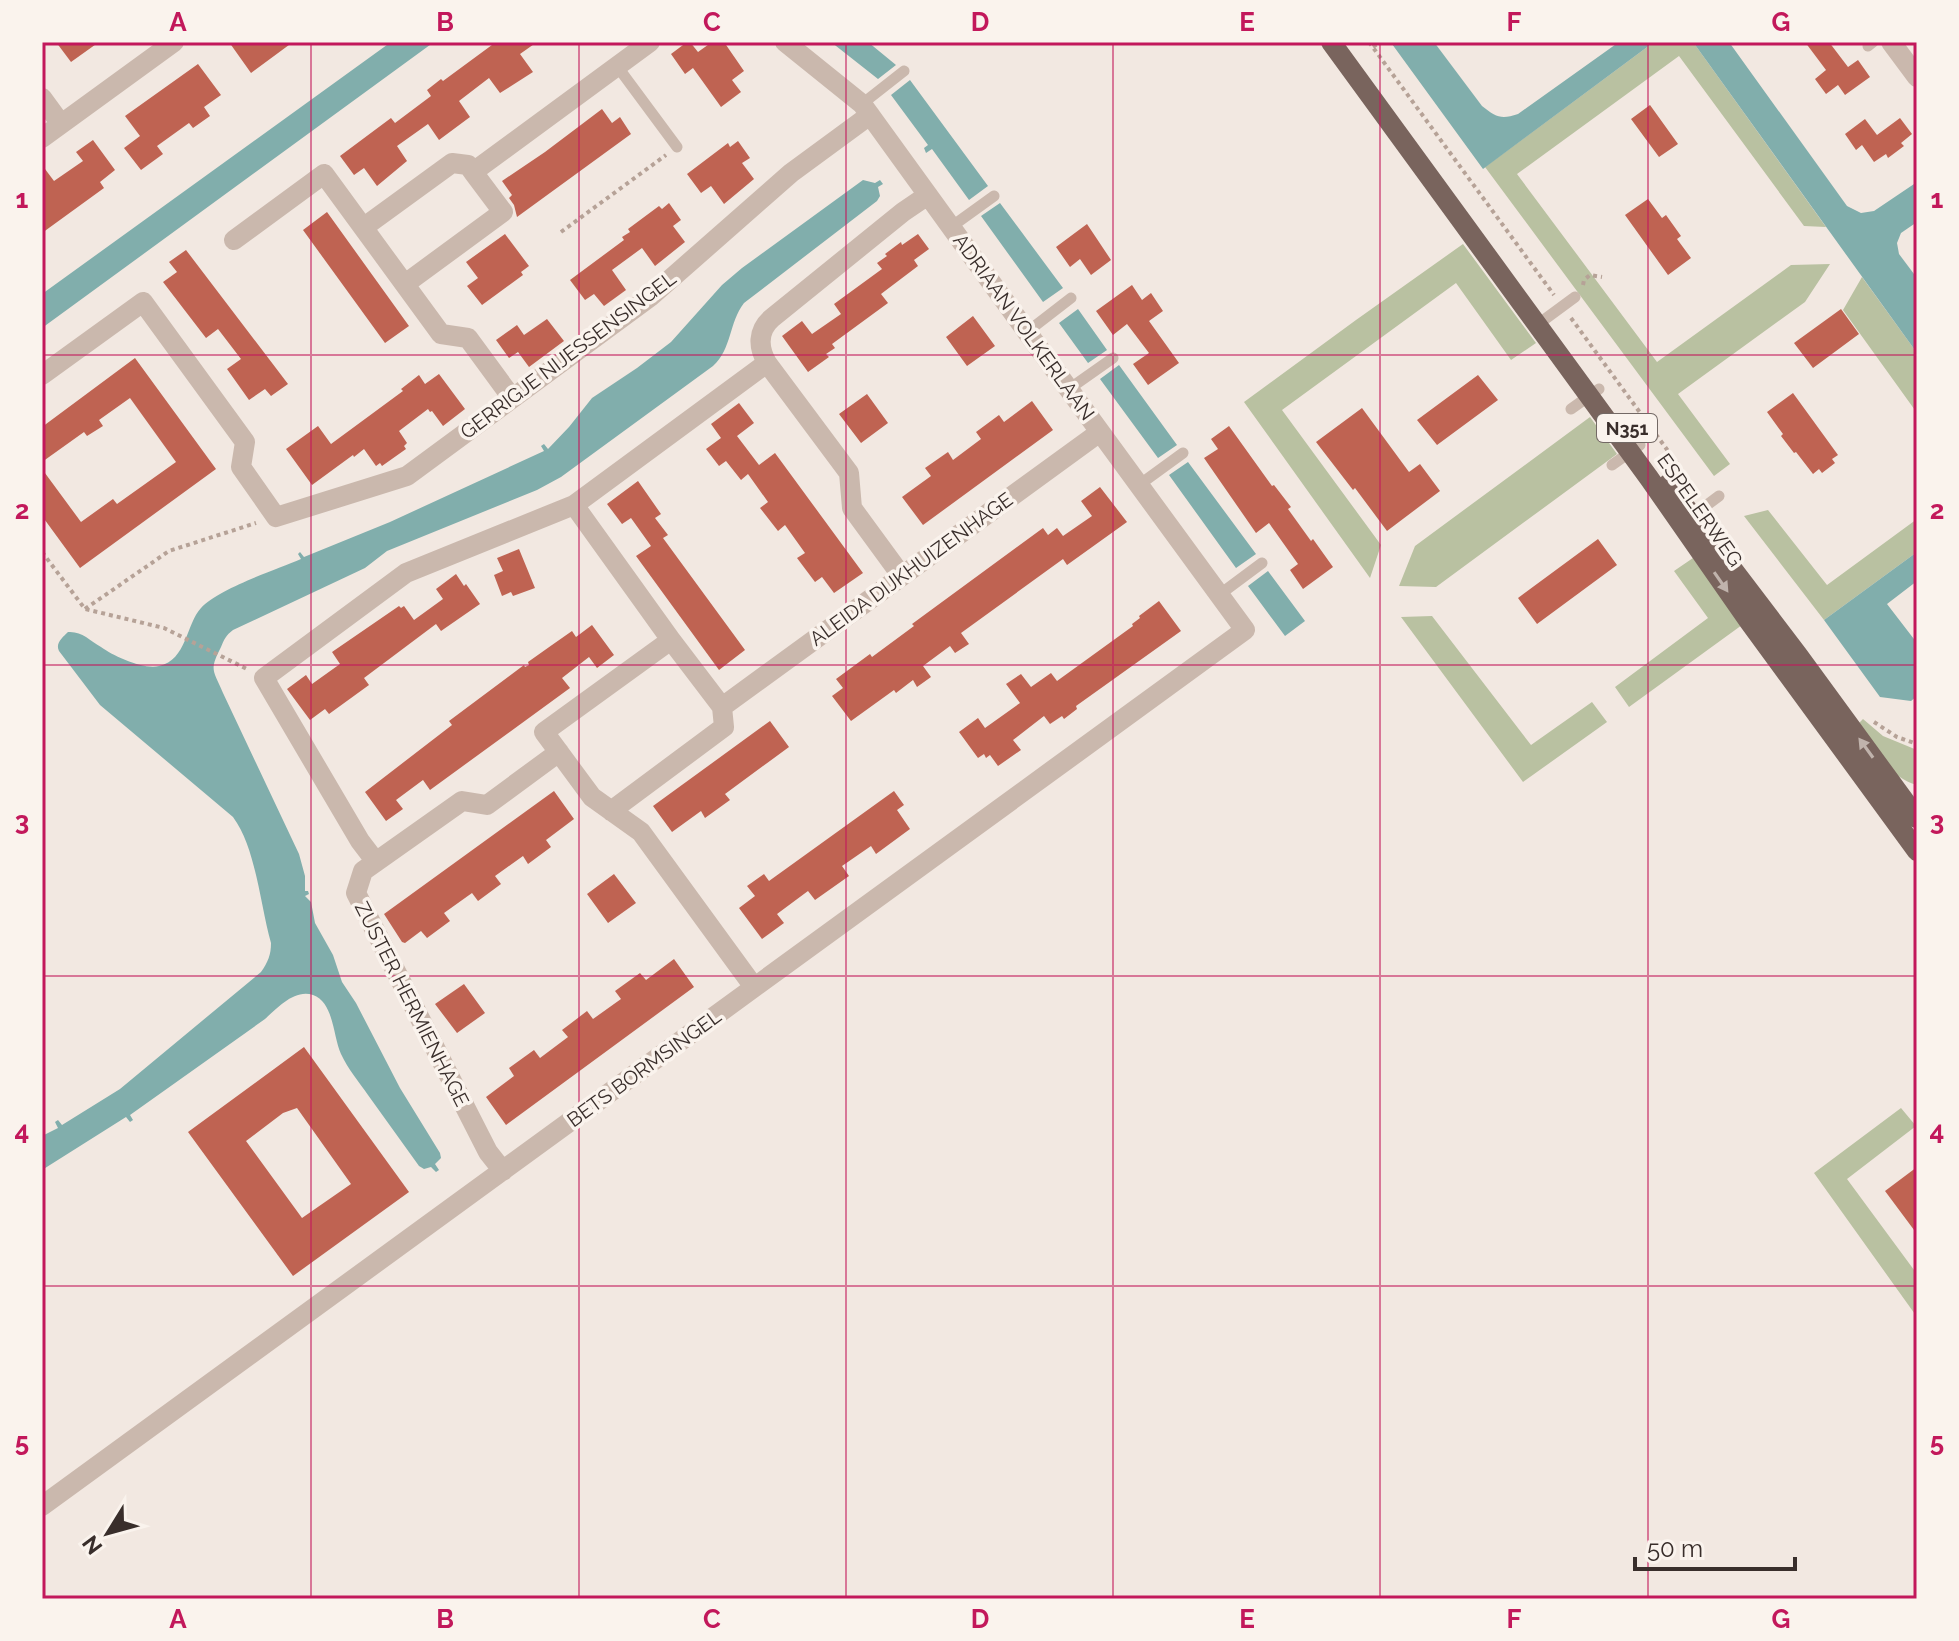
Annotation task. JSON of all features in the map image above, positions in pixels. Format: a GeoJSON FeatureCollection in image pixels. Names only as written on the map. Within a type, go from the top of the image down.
{"type":"FeatureCollection","features":[{"type":"Feature","properties":{"kind":"main road","name":"ESPELERWEG"},"geometry":{"type":"LineString","coordinates":[[1331,42],[1549,316]]}},
{"type":"Feature","properties":{"kind":"main road","name":"ESPELERWEG"},"geometry":{"type":"LineString","coordinates":[[1345,42],[1549,316],[1594,393],[1686,520],[1748,620],[1913,842]]}},
{"type":"Feature","properties":{"kind":"main road","name":"ESPELERWEG"},"geometry":{"type":"LineString","coordinates":[[1686,520],[1798,655],[1915,812]]}},
{"type":"Feature","properties":{"kind":"street"},"geometry":{"type":"LineString","coordinates":[[42,138],[174,42]]}},
{"type":"Feature","properties":{"kind":"street"},"geometry":{"type":"LineString","coordinates":[[473,172],[650,42]]}},
{"type":"Feature","properties":{"kind":"street","name":"ADRIAAN VOLKERLAAN"},"geometry":{"type":"LineString","coordinates":[[785,42],[866,109],[1245,630]]}},
{"type":"Feature","properties":{"kind":"street"},"geometry":{"type":"LineString","coordinates":[[1899,45],[1917,77]]}},
{"type":"Feature","properties":{"kind":"street"},"geometry":{"type":"LineString","coordinates":[[42,98],[61,124]]}},
{"type":"Feature","properties":{"kind":"street","name":"GERRIGJE NIJESSENSINGEL"},"geometry":{"type":"LineString","coordinates":[[276,517],[407,476],[650,297],[866,109]]}},
{"type":"Feature","properties":{"kind":"street"},"geometry":{"type":"LineString","coordinates":[[364,227],[452,163],[468,165],[503,212],[405,284]]}},
{"type":"Feature","properties":{"kind":"street"},"geometry":{"type":"LineString","coordinates":[[234,240],[324,174],[441,334],[468,338],[512,398]]}},
{"type":"Feature","properties":{"kind":"street"},"geometry":{"type":"LineString","coordinates":[[901,575],[852,508],[849,473],[767,363],[760,347],[766,324],[928,195]]}},
{"type":"Feature","properties":{"kind":"street"},"geometry":{"type":"LineString","coordinates":[[42,375],[143,302],[245,442],[241,467],[276,517]]}},
{"type":"Feature","properties":{"kind":"street"},"geometry":{"type":"LineString","coordinates":[[376,862],[360,841],[264,678],[406,573],[574,505],[767,363]]}},
{"type":"Feature","properties":{"kind":"street","name":"ALEIDA DIJKHUIZENHAGE"},"geometry":{"type":"LineString","coordinates":[[722,707],[1100,432]]}},
{"type":"Feature","properties":{"kind":"street"},"geometry":{"type":"LineString","coordinates":[[574,505],[722,707],[724,727],[611,811]]}},
{"type":"Feature","properties":{"kind":"street","name":"BETS BORMSINGEL"},"geometry":{"type":"LineString","coordinates":[[42,1506],[1245,630]]}},
{"type":"Feature","properties":{"kind":"street"},"geometry":{"type":"LineString","coordinates":[[671,640],[544,732],[592,797],[641,832],[754,987]]}},
{"type":"Feature","properties":{"kind":"street","name":"ZUSTER HERMIENHAGE"},"geometry":{"type":"LineString","coordinates":[[503,1171],[488,1152],[356,893],[363,871],[462,801],[487,805],[559,752]]}},
{"type":"Feature","properties":{"kind":"street"},"geometry":{"type":"LineString","coordinates":[[1913,842],[1915,812]]}},
{"type":"Feature","properties":{"kind":"lane"},"geometry":{"type":"LineString","coordinates":[[617,66],[673,150]]}},
{"type":"Feature","properties":{"kind":"lane"},"geometry":{"type":"LineString","coordinates":[[866,109],[904,71]]}},
{"type":"Feature","properties":{"kind":"lane"},"geometry":{"type":"LineString","coordinates":[[951,227],[994,196]]}},
{"type":"Feature","properties":{"kind":"lane"},"geometry":{"type":"LineString","coordinates":[[1549,316],[1579,294]]}},
{"type":"Feature","properties":{"kind":"lane"},"geometry":{"type":"LineString","coordinates":[[1027,332],[1071,298]]}},
{"type":"Feature","properties":{"kind":"lane"},"geometry":{"type":"LineString","coordinates":[[1069,389],[1113,358]]}},
{"type":"Feature","properties":{"kind":"lane"},"geometry":{"type":"LineString","coordinates":[[1571,409],[1594,393]]}},
{"type":"Feature","properties":{"kind":"lane"},"geometry":{"type":"LineString","coordinates":[[1612,465],[1635,449]]}},
{"type":"Feature","properties":{"kind":"lane"},"geometry":{"type":"LineString","coordinates":[[1139,485],[1183,453]]}},
{"type":"Feature","properties":{"kind":"lane"},"geometry":{"type":"LineString","coordinates":[[1686,520],[1719,496]]}},
{"type":"Feature","properties":{"kind":"lane"},"geometry":{"type":"LineString","coordinates":[[1219,595],[1262,563]]}},
{"type":"Feature","properties":{"kind":"path"},"geometry":{"type":"LineString","coordinates":[[1380,42],[1371,44],[1549,316],[1683,471]]}},
{"type":"Feature","properties":{"kind":"path"},"geometry":{"type":"LineString","coordinates":[[561,232],[673,150]]}},
{"type":"Feature","properties":{"kind":"path"},"geometry":{"type":"LineString","coordinates":[[1579,294],[1584,280],[1590,275],[1602,277]]}},
{"type":"Feature","properties":{"kind":"path"},"geometry":{"type":"LineString","coordinates":[[85,609],[169,551],[276,517]]}},
{"type":"Feature","properties":{"kind":"path"},"geometry":{"type":"LineString","coordinates":[[42,552],[85,609],[153,625],[227,659]]}},
{"type":"Feature","properties":{"kind":"path"},"geometry":{"type":"LineString","coordinates":[[1866,715],[1886,731],[1917,744]]}},
{"type":"Feature","properties":{"kind":"green space"},"geometry":{"type":"Polygon","coordinates":[[[1654,42],[1693,42],[1826,227],[1804,226],[1679,56],[1517,174],[1657,362],[1791,265],[1830,264],[1805,302],[1678,394],[1730,464],[1714,476],[1485,167],[1654,42]]]}},
{"type":"Feature","properties":{"kind":"green space"},"geometry":{"type":"Polygon","coordinates":[[[1463,244],[1536,343],[1511,360],[1456,283],[1282,410],[1381,545],[1370,578],[1244,402],[1463,244]]]}},
{"type":"Feature","properties":{"kind":"green space"},"geometry":{"type":"Polygon","coordinates":[[[1862,277],[1917,353],[1917,413],[1843,310],[1862,277]]]}},
{"type":"Feature","properties":{"kind":"green space"},"geometry":{"type":"Polygon","coordinates":[[[1590,417],[1617,454],[1436,587],[1399,586],[1415,546],[1590,417]]]}},
{"type":"Feature","properties":{"kind":"green space"},"geometry":{"type":"Polygon","coordinates":[[[1768,510],[1827,585],[1917,519],[1917,552],[1824,620],[1744,516],[1768,510]]]}},
{"type":"Feature","properties":{"kind":"green space"},"geometry":{"type":"Polygon","coordinates":[[[1693,558],[1742,625],[1629,707],[1615,687],[1708,618],[1674,571],[1693,558]]]}},
{"type":"Feature","properties":{"kind":"green space"},"geometry":{"type":"Polygon","coordinates":[[[1432,616],[1531,745],[1592,702],[1607,722],[1523,782],[1401,617],[1432,616]]]}},
{"type":"Feature","properties":{"kind":"green space"},"geometry":{"type":"Polygon","coordinates":[[[1863,719],[1883,736],[1917,750],[1917,785],[1898,776],[1882,761],[1857,725],[1863,719]]]}},
{"type":"Feature","properties":{"kind":"green space"},"geometry":{"type":"Polygon","coordinates":[[[1901,1108],[1916,1126],[1847,1179],[1917,1274],[1917,1317],[1814,1173],[1901,1108]]]}},
{"type":"Feature","properties":{"kind":"water"},"geometry":{"type":"Polygon","coordinates":[[[391,42],[434,42],[42,328],[42,294],[391,42]]]}},
{"type":"Feature","properties":{"kind":"water"},"geometry":{"type":"Polygon","coordinates":[[[831,42],[868,42],[896,65],[878,79],[831,42]]]}},
{"type":"Feature","properties":{"kind":"water"},"geometry":{"type":"Polygon","coordinates":[[[1434,42],[1482,106],[1495,115],[1507,117],[1518,114],[1619,42],[1654,42],[1483,169],[1392,44],[1434,42]]]}},
{"type":"Feature","properties":{"kind":"water"},"geometry":{"type":"Polygon","coordinates":[[[1693,42],[1729,42],[1847,206],[1861,213],[1874,211],[1917,182],[1917,222],[1901,233],[1897,243],[1899,254],[1917,278],[1917,353],[1693,42]]]}},
{"type":"Feature","properties":{"kind":"water"},"geometry":{"type":"Polygon","coordinates":[[[910,80],[988,186],[969,200],[932,149],[926,153],[924,148],[928,145],[891,95],[910,80]]]}},
{"type":"Feature","properties":{"kind":"water"},"geometry":{"type":"Polygon","coordinates":[[[863,180],[875,183],[880,180],[883,184],[878,187],[880,196],[877,201],[744,303],[724,352],[713,366],[561,477],[537,490],[387,551],[365,568],[233,630],[217,655],[215,674],[299,854],[305,876],[305,891],[309,894],[305,896],[311,902],[315,923],[333,955],[342,982],[440,1153],[441,1158],[435,1164],[439,1170],[436,1172],[431,1167],[424,1169],[419,1166],[347,1065],[325,1005],[320,999],[306,994],[287,1001],[130,1115],[133,1120],[130,1122],[126,1117],[42,1170],[42,1136],[58,1128],[55,1122],[58,1120],[62,1125],[120,1089],[261,972],[271,947],[252,860],[233,817],[100,705],[59,651],[62,638],[68,632],[77,633],[129,661],[159,666],[175,657],[201,608],[220,594],[301,559],[300,552],[304,557],[390,522],[544,451],[541,446],[544,444],[548,449],[592,398],[671,342],[722,285],[863,180]]]}},
{"type":"Feature","properties":{"kind":"water"},"geometry":{"type":"Polygon","coordinates":[[[1000,203],[1063,288],[1043,302],[981,216],[1000,203]]]}},
{"type":"Feature","properties":{"kind":"water"},"geometry":{"type":"Polygon","coordinates":[[[1078,309],[1107,350],[1088,363],[1059,323],[1078,309]]]}},
{"type":"Feature","properties":{"kind":"water"},"geometry":{"type":"Polygon","coordinates":[[[1119,365],[1177,445],[1158,458],[1100,379],[1119,365]]]}},
{"type":"Feature","properties":{"kind":"water"},"geometry":{"type":"Polygon","coordinates":[[[1188,462],[1256,554],[1236,568],[1169,475],[1188,462]]]}},
{"type":"Feature","properties":{"kind":"water"},"geometry":{"type":"Polygon","coordinates":[[[1917,552],[1917,581],[1887,604],[1917,643],[1917,696],[1911,701],[1880,697],[1824,620],[1917,552]]]}},
{"type":"Feature","properties":{"kind":"water"},"geometry":{"type":"Polygon","coordinates":[[[1268,571],[1305,621],[1285,636],[1248,586],[1268,571]]]}},
{"type":"Feature","properties":{"kind":"building"},"geometry":{"type":"Polygon","coordinates":[[[56,42],[99,42],[71,62],[56,42]]]}},
{"type":"Feature","properties":{"kind":"building"},"geometry":{"type":"Polygon","coordinates":[[[229,42],[293,42],[251,73],[229,42]]]}},
{"type":"Feature","properties":{"kind":"building"},"geometry":{"type":"Polygon","coordinates":[[[496,42],[537,42],[520,54],[533,72],[500,93],[489,78],[459,101],[470,117],[439,140],[428,124],[397,146],[407,161],[377,186],[364,168],[354,175],[340,156],[391,118],[395,123],[431,96],[427,90],[496,42]]]}},
{"type":"Feature","properties":{"kind":"building"},"geometry":{"type":"Polygon","coordinates":[[[687,42],[698,52],[712,42],[724,42],[744,71],[732,80],[741,92],[721,107],[693,68],[685,74],[671,54],[687,42]]]}},
{"type":"Feature","properties":{"kind":"building"},"geometry":{"type":"Polygon","coordinates":[[[1805,42],[1829,42],[1848,67],[1858,60],[1870,77],[1845,95],[1838,85],[1826,94],[1815,79],[1826,70],[1805,42]]]}},
{"type":"Feature","properties":{"kind":"building"},"geometry":{"type":"Polygon","coordinates":[[[198,64],[221,95],[204,107],[210,116],[193,128],[189,123],[157,146],[163,154],[141,170],[124,148],[140,136],[125,116],[198,64]]]}},
{"type":"Feature","properties":{"kind":"building"},"geometry":{"type":"Polygon","coordinates":[[[1650,105],[1678,144],[1659,157],[1631,119],[1650,105]]]}},
{"type":"Feature","properties":{"kind":"building"},"geometry":{"type":"Polygon","coordinates":[[[602,109],[612,123],[620,117],[631,134],[517,217],[509,198],[512,195],[502,181],[602,109]]]}},
{"type":"Feature","properties":{"kind":"building"},"geometry":{"type":"Polygon","coordinates":[[[1900,118],[1912,134],[1901,143],[1904,146],[1888,158],[1886,154],[1874,162],[1862,145],[1856,150],[1845,134],[1865,119],[1877,135],[1900,118]]]}},
{"type":"Feature","properties":{"kind":"building"},"geometry":{"type":"Polygon","coordinates":[[[93,140],[115,170],[100,182],[104,188],[42,233],[42,165],[54,181],[83,161],[76,152],[93,140]]]}},
{"type":"Feature","properties":{"kind":"building"},"geometry":{"type":"Polygon","coordinates":[[[738,141],[750,158],[742,163],[754,179],[724,204],[711,186],[701,193],[687,174],[728,143],[730,147],[738,141]]]}},
{"type":"Feature","properties":{"kind":"building"},"geometry":{"type":"Polygon","coordinates":[[[1648,199],[1662,218],[1666,215],[1681,236],[1677,239],[1691,258],[1668,275],[1625,215],[1648,199]]]}},
{"type":"Feature","properties":{"kind":"building"},"geometry":{"type":"Polygon","coordinates":[[[669,203],[681,220],[673,226],[685,242],[655,266],[642,248],[612,270],[626,290],[604,306],[594,294],[585,300],[570,280],[624,240],[622,237],[630,232],[628,229],[659,206],[662,209],[669,203]]]}},
{"type":"Feature","properties":{"kind":"building"},"geometry":{"type":"Polygon","coordinates":[[[327,212],[409,326],[385,343],[303,230],[327,212]]]}},
{"type":"Feature","properties":{"kind":"building"},"geometry":{"type":"Polygon","coordinates":[[[1087,224],[1111,260],[1091,275],[1080,259],[1070,267],[1056,247],[1087,224]]]}},
{"type":"Feature","properties":{"kind":"building"},"geometry":{"type":"Polygon","coordinates":[[[505,234],[529,266],[521,272],[523,275],[482,305],[467,286],[478,278],[466,262],[505,234]]]}},
{"type":"Feature","properties":{"kind":"building"},"geometry":{"type":"Polygon","coordinates":[[[918,234],[929,249],[914,260],[918,266],[881,294],[888,303],[832,344],[835,348],[826,354],[829,357],[808,372],[782,336],[802,321],[812,334],[841,314],[834,304],[882,269],[877,263],[887,256],[885,254],[918,234]]]}},
{"type":"Feature","properties":{"kind":"building"},"geometry":{"type":"Polygon","coordinates":[[[186,250],[288,384],[271,396],[265,389],[249,400],[227,369],[241,359],[218,329],[206,338],[163,282],[177,272],[169,262],[186,250]]]}},
{"type":"Feature","properties":{"kind":"building"},"geometry":{"type":"Polygon","coordinates":[[[1132,285],[1142,300],[1151,293],[1163,311],[1149,321],[1179,363],[1148,385],[1133,364],[1149,353],[1127,324],[1113,335],[1096,311],[1132,285]]]}},
{"type":"Feature","properties":{"kind":"building"},"geometry":{"type":"Polygon","coordinates":[[[1841,309],[1859,334],[1813,368],[1794,343],[1841,309]]]}},
{"type":"Feature","properties":{"kind":"building"},"geometry":{"type":"Polygon","coordinates":[[[973,316],[995,346],[967,366],[946,337],[973,316]]]}},
{"type":"Feature","properties":{"kind":"building"},"geometry":{"type":"Polygon","coordinates":[[[547,319],[564,341],[529,367],[518,352],[509,358],[496,340],[517,325],[524,335],[547,319]]]}},
{"type":"Feature","properties":{"kind":"building"},"geometry":{"type":"Polygon","coordinates":[[[135,358],[216,469],[80,568],[42,516],[42,469],[81,522],[113,499],[117,504],[176,462],[130,398],[99,420],[103,426],[87,436],[84,432],[42,462],[42,427],[135,358]]]}},
{"type":"Feature","properties":{"kind":"building"},"geometry":{"type":"Polygon","coordinates":[[[439,374],[465,409],[443,426],[428,409],[399,431],[407,443],[404,446],[406,449],[382,466],[380,463],[376,466],[364,449],[312,485],[286,449],[318,426],[331,444],[403,391],[401,389],[419,375],[425,384],[439,374]]]}},
{"type":"Feature","properties":{"kind":"building"},"geometry":{"type":"Polygon","coordinates":[[[1478,375],[1498,400],[1437,445],[1417,420],[1478,375]]]}},
{"type":"Feature","properties":{"kind":"building"},"geometry":{"type":"Polygon","coordinates":[[[1793,393],[1838,455],[1832,459],[1835,463],[1822,473],[1819,469],[1813,474],[1794,453],[1767,412],[1793,393]]]}},
{"type":"Feature","properties":{"kind":"building"},"geometry":{"type":"Polygon","coordinates":[[[867,394],[888,423],[861,443],[839,414],[867,394]]]}},
{"type":"Feature","properties":{"kind":"building"},"geometry":{"type":"Polygon","coordinates":[[[1032,401],[1053,430],[923,525],[902,497],[931,476],[925,468],[948,452],[953,460],[981,439],[976,432],[999,415],[1004,422],[1032,401]]]}},
{"type":"Feature","properties":{"kind":"building"},"geometry":{"type":"Polygon","coordinates":[[[739,403],[754,423],[737,436],[759,465],[775,453],[863,573],[834,593],[822,577],[815,582],[797,558],[805,553],[785,525],[778,531],[760,508],[768,502],[748,474],[741,480],[726,461],[719,466],[706,449],[721,438],[711,424],[739,403]]]}},
{"type":"Feature","properties":{"kind":"building"},"geometry":{"type":"Polygon","coordinates":[[[1362,408],[1409,472],[1420,464],[1440,491],[1387,531],[1316,442],[1362,408]]]}},
{"type":"Feature","properties":{"kind":"building"},"geometry":{"type":"Polygon","coordinates":[[[1229,426],[1333,567],[1303,589],[1290,570],[1298,564],[1269,523],[1256,533],[1204,458],[1218,449],[1211,439],[1229,426]]]}},
{"type":"Feature","properties":{"kind":"building"},"geometry":{"type":"Polygon","coordinates":[[[638,481],[661,514],[655,518],[668,535],[663,538],[745,650],[719,670],[636,556],[651,546],[631,518],[622,524],[607,504],[638,481]]]}},
{"type":"Feature","properties":{"kind":"building"},"geometry":{"type":"Polygon","coordinates":[[[1100,487],[1127,522],[1067,565],[1063,559],[961,633],[969,644],[955,653],[950,646],[923,666],[931,677],[917,687],[913,680],[896,693],[894,690],[851,721],[832,696],[843,688],[836,679],[870,654],[872,657],[1043,528],[1048,535],[1057,528],[1063,536],[1092,516],[1081,501],[1100,487]]]}},
{"type":"Feature","properties":{"kind":"building"},"geometry":{"type":"Polygon","coordinates":[[[1598,539],[1617,565],[1537,624],[1518,598],[1598,539]]]}},
{"type":"Feature","properties":{"kind":"building"},"geometry":{"type":"Polygon","coordinates":[[[519,549],[535,588],[513,596],[511,592],[502,596],[494,575],[503,571],[497,558],[519,549]]]}},
{"type":"Feature","properties":{"kind":"building"},"geometry":{"type":"Polygon","coordinates":[[[456,574],[480,604],[441,631],[436,624],[364,678],[369,685],[329,714],[325,709],[310,720],[287,689],[306,675],[312,684],[340,664],[332,652],[399,606],[404,606],[414,620],[443,599],[436,589],[456,574]]]}},
{"type":"Feature","properties":{"kind":"building"},"geometry":{"type":"Polygon","coordinates":[[[1159,601],[1181,631],[1076,706],[1077,709],[1064,719],[1062,716],[1050,724],[1044,716],[1013,740],[1021,750],[998,766],[990,755],[986,758],[984,754],[978,758],[959,732],[978,718],[985,728],[1020,703],[1006,684],[1021,674],[1031,687],[1051,673],[1057,681],[1133,626],[1139,616],[1159,601]]]}},
{"type":"Feature","properties":{"kind":"building"},"geometry":{"type":"Polygon","coordinates":[[[592,625],[614,655],[597,668],[589,657],[562,678],[570,688],[430,790],[423,780],[396,800],[403,809],[386,821],[365,792],[452,725],[449,721],[524,665],[529,665],[528,662],[572,631],[576,637],[592,625]]]}},
{"type":"Feature","properties":{"kind":"building"},"geometry":{"type":"Polygon","coordinates":[[[770,721],[789,747],[725,794],[730,800],[705,818],[701,811],[672,832],[653,806],[770,721]]]}},
{"type":"Feature","properties":{"kind":"building"},"geometry":{"type":"Polygon","coordinates":[[[554,791],[574,819],[546,840],[551,847],[528,864],[523,856],[495,876],[501,884],[478,901],[472,893],[444,913],[450,921],[427,938],[421,931],[402,942],[384,914],[554,791]]]}},
{"type":"Feature","properties":{"kind":"building"},"geometry":{"type":"Polygon","coordinates":[[[894,791],[904,805],[897,810],[910,829],[876,854],[871,846],[842,866],[849,876],[815,900],[808,891],[777,914],[784,923],[762,939],[739,908],[755,896],[747,886],[764,874],[769,881],[894,791]]]}},
{"type":"Feature","properties":{"kind":"building"},"geometry":{"type":"Polygon","coordinates":[[[614,874],[636,903],[608,923],[587,894],[614,874]]]}},
{"type":"Feature","properties":{"kind":"building"},"geometry":{"type":"Polygon","coordinates":[[[674,959],[694,987],[506,1125],[486,1097],[514,1076],[509,1068],[534,1050],[540,1058],[568,1037],[562,1030],[587,1011],[593,1019],[621,999],[615,991],[640,973],[646,980],[674,959]]]}},
{"type":"Feature","properties":{"kind":"building"},"geometry":{"type":"Polygon","coordinates":[[[464,984],[485,1013],[457,1033],[435,1004],[464,984]]]}},
{"type":"Feature","properties":{"kind":"building"},"geometry":{"type":"Polygon","coordinates":[[[304,1047],[409,1192],[293,1276],[188,1132],[304,1047]],[[297,1108],[283,1113],[246,1141],[302,1218],[351,1184],[297,1108]]]}},
{"type":"Feature","properties":{"kind":"building"},"geometry":{"type":"Polygon","coordinates":[[[1917,1167],[1917,1234],[1885,1191],[1917,1167]]]}}]}
